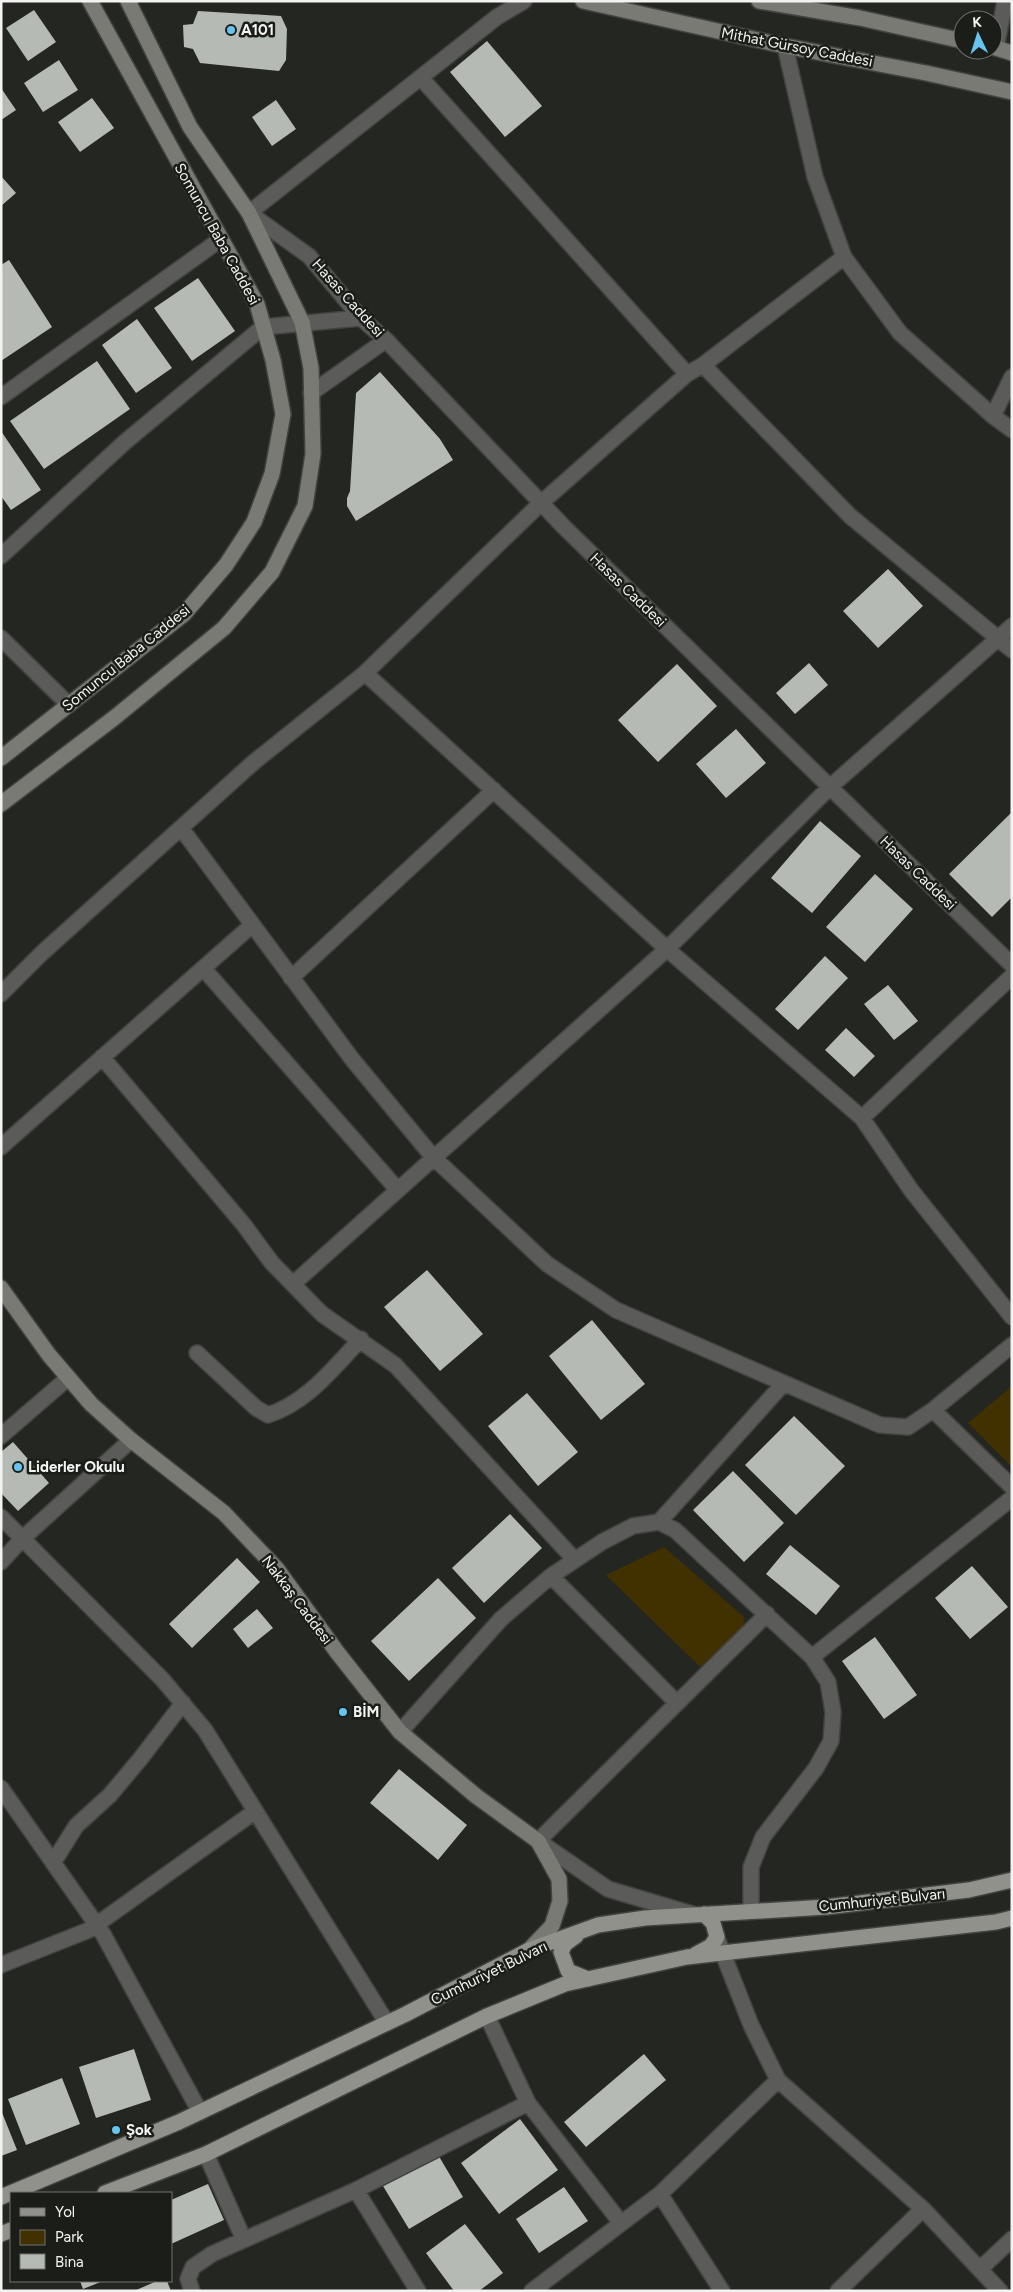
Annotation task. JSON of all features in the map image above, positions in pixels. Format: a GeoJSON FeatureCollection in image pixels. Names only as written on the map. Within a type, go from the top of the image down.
{"type":"FeatureCollection","features":[{"type":"Feature","properties":{"kind":"main road","name":"Somuncu Baba Caddesi"},"geometry":{"type":"LineString","coordinates":[[1,758],[184,614],[226,565],[254,522],[272,474],[283,414],[272,360],[257,304],[90,1]]}},
{"type":"Feature","properties":{"kind":"main road"},"geometry":{"type":"LineString","coordinates":[[1,804],[114,718],[224,628],[272,572],[305,506],[313,454],[311,368],[302,322],[249,213],[190,127],[128,1]]}},
{"type":"Feature","properties":{"kind":"main road","name":"Mithat Gürsoy Caddesi"},"geometry":{"type":"LineString","coordinates":[[583,1],[785,46],[926,73],[1012,92]]}},
{"type":"Feature","properties":{"kind":"main road"},"geometry":{"type":"LineString","coordinates":[[759,1],[860,18],[953,39]]}},
{"type":"Feature","properties":{"kind":"main road","name":"Nakkaş Caddesi"},"geometry":{"type":"LineString","coordinates":[[1,1288],[49,1355],[91,1404],[131,1440],[224,1513],[277,1569],[337,1652],[400,1732],[476,1796],[538,1841]]}},
{"type":"Feature","properties":{"kind":"main road"},"geometry":{"type":"LineString","coordinates":[[529,1950],[552,1926],[560,1901],[559,1879],[538,1841]]}},
{"type":"Feature","properties":{"kind":"main road","name":"Cumhuriyet Bulvarı"},"geometry":{"type":"LineString","coordinates":[[13,2192],[200,2112],[387,2023],[529,1950],[598,1926],[645,1918],[826,1907],[969,1890],[1012,1880]]}},
{"type":"Feature","properties":{"kind":"main road"},"geometry":{"type":"LineString","coordinates":[[688,1957],[712,1946],[717,1937],[713,1923],[698,1914]]}},
{"type":"Feature","properties":{"kind":"main road"},"geometry":{"type":"LineString","coordinates":[[108,2192],[206,2154],[487,2016],[564,1984],[688,1957],[1011,1920]]}},
{"type":"Feature","properties":{"kind":"main road"},"geometry":{"type":"LineString","coordinates":[[583,1931],[565,1944],[561,1952],[568,1971],[588,1979]]}},
{"type":"Feature","properties":{"kind":"street"},"geometry":{"type":"LineString","coordinates":[[249,213],[497,18],[524,1]]}},
{"type":"Feature","properties":{"kind":"street"},"geometry":{"type":"LineString","coordinates":[[785,46],[815,177],[844,257],[900,332],[993,416],[1012,430]]}},
{"type":"Feature","properties":{"kind":"street"},"geometry":{"type":"LineString","coordinates":[[421,78],[687,374]]}},
{"type":"Feature","properties":{"kind":"street","name":"Hasas Caddesi"},"geometry":{"type":"LineString","coordinates":[[249,213],[309,256],[361,318],[386,340],[541,503],[1012,965]]}},
{"type":"Feature","properties":{"kind":"street"},"geometry":{"type":"LineString","coordinates":[[1,397],[221,239]]}},
{"type":"Feature","properties":{"kind":"street"},"geometry":{"type":"LineString","coordinates":[[1,994],[42,953],[254,762],[365,673],[541,503],[687,374],[704,365],[844,257]]}},
{"type":"Feature","properties":{"kind":"street"},"geometry":{"type":"LineString","coordinates":[[1,556],[125,442],[263,327],[361,318]]}},
{"type":"Feature","properties":{"kind":"street"},"geometry":{"type":"LineString","coordinates":[[312,393],[386,340]]}},
{"type":"Feature","properties":{"kind":"street"},"geometry":{"type":"LineString","coordinates":[[704,365],[850,516],[1012,650]]}},
{"type":"Feature","properties":{"kind":"street"},"geometry":{"type":"LineString","coordinates":[[993,416],[1012,377]]}},
{"type":"Feature","properties":{"kind":"street"},"geometry":{"type":"LineString","coordinates":[[293,1284],[667,948],[830,787],[1012,626]]}},
{"type":"Feature","properties":{"kind":"street"},"geometry":{"type":"LineString","coordinates":[[1,638],[69,705]]}},
{"type":"Feature","properties":{"kind":"street"},"geometry":{"type":"LineString","coordinates":[[365,673],[667,948],[862,1118],[911,1190],[1012,1317]]}},
{"type":"Feature","properties":{"kind":"street"},"geometry":{"type":"LineString","coordinates":[[291,978],[494,790]]}},
{"type":"Feature","properties":{"kind":"street"},"geometry":{"type":"LineString","coordinates":[[181,828],[352,1059],[433,1157],[547,1264],[616,1310],[880,1424],[908,1427],[933,1410],[1012,1344]]}},
{"type":"Feature","properties":{"kind":"street"},"geometry":{"type":"LineString","coordinates":[[1,1147],[252,925]]}},
{"type":"Feature","properties":{"kind":"street"},"geometry":{"type":"LineString","coordinates":[[203,968],[397,1189]]}},
{"type":"Feature","properties":{"kind":"street"},"geometry":{"type":"LineString","coordinates":[[862,1118],[1012,976]]}},
{"type":"Feature","properties":{"kind":"street"},"geometry":{"type":"LineString","coordinates":[[102,1057],[244,1225],[272,1262],[322,1314],[361,1339],[395,1365],[575,1560]]}},
{"type":"Feature","properties":{"kind":"street"},"geometry":{"type":"LineString","coordinates":[[197,1352],[256,1408],[268,1415],[278,1412],[311,1391],[361,1339]]}},
{"type":"Feature","properties":{"kind":"street"},"geometry":{"type":"LineString","coordinates":[[1,1436],[68,1378]]}},
{"type":"Feature","properties":{"kind":"street"},"geometry":{"type":"LineString","coordinates":[[659,1522],[784,1383]]}},
{"type":"Feature","properties":{"kind":"street"},"geometry":{"type":"LineString","coordinates":[[933,1410],[1012,1487]]}},
{"type":"Feature","properties":{"kind":"street"},"geometry":{"type":"LineString","coordinates":[[1,1562],[23,1538],[131,1440]]}},
{"type":"Feature","properties":{"kind":"street"},"geometry":{"type":"LineString","coordinates":[[812,1657],[1012,1498]]}},
{"type":"Feature","properties":{"kind":"street"},"geometry":{"type":"LineString","coordinates":[[1,1517],[162,1679],[205,1730],[254,1812],[387,2023]]}},
{"type":"Feature","properties":{"kind":"street"},"geometry":{"type":"LineString","coordinates":[[400,1732],[500,1619],[551,1576],[633,1526],[659,1522],[676,1530],[812,1657],[828,1682],[833,1712],[831,1741],[816,1768],[763,1837],[751,1867],[751,1911]]}},
{"type":"Feature","properties":{"kind":"street"},"geometry":{"type":"LineString","coordinates":[[551,1576],[676,1702]]}},
{"type":"Feature","properties":{"kind":"street"},"geometry":{"type":"LineString","coordinates":[[698,1914],[608,1889],[538,1841],[676,1702],[767,1614]]}},
{"type":"Feature","properties":{"kind":"street"},"geometry":{"type":"LineString","coordinates":[[53,1863],[76,1826],[110,1794],[183,1704]]}},
{"type":"Feature","properties":{"kind":"street"},"geometry":{"type":"LineString","coordinates":[[1,1788],[97,1924],[200,2112]]}},
{"type":"Feature","properties":{"kind":"street"},"geometry":{"type":"LineString","coordinates":[[1,1965],[89,1930],[254,1812]]}},
{"type":"Feature","properties":{"kind":"street"},"geometry":{"type":"LineString","coordinates":[[717,1937],[751,2024],[778,2080],[923,2209],[1000,2291]]}},
{"type":"Feature","properties":{"kind":"street"},"geometry":{"type":"LineString","coordinates":[[487,2016],[528,2103],[621,2223]]}},
{"type":"Feature","properties":{"kind":"street"},"geometry":{"type":"LineString","coordinates":[[532,2291],[660,2194],[778,2080]]}},
{"type":"Feature","properties":{"kind":"street"},"geometry":{"type":"LineString","coordinates":[[192,2291],[188,2279],[193,2267],[212,2254],[356,2190],[528,2103]]}},
{"type":"Feature","properties":{"kind":"street"},"geometry":{"type":"LineString","coordinates":[[206,2154],[244,2240]]}},
{"type":"Feature","properties":{"kind":"street"},"geometry":{"type":"LineString","coordinates":[[356,2190],[418,2291]]}},
{"type":"Feature","properties":{"kind":"street"},"geometry":{"type":"LineString","coordinates":[[660,2194],[722,2291]]}},
{"type":"Feature","properties":{"kind":"street"},"geometry":{"type":"LineString","coordinates":[[838,2291],[923,2209]]}},
{"type":"Feature","properties":{"kind":"street"},"geometry":{"type":"LineString","coordinates":[[980,2269],[1012,2239]]}},
{"type":"Feature","properties":{"kind":"green space"},"geometry":{"type":"Polygon","coordinates":[[[1012,1386],[1012,1467],[968,1423],[1012,1386]]]}},
{"type":"Feature","properties":{"kind":"green space"},"geometry":{"type":"Polygon","coordinates":[[[664,1547],[744,1617],[743,1627],[700,1667],[606,1575],[664,1547]]]}},
{"type":"Feature","properties":{"kind":"building"},"geometry":{"type":"Polygon","coordinates":[[[34,10],[56,42],[28,61],[6,28],[34,10]]]}},
{"type":"Feature","properties":{"kind":"building"},"geometry":{"type":"Polygon","coordinates":[[[198,11],[281,16],[287,29],[286,60],[279,71],[200,63],[193,49],[184,47],[183,25],[193,24],[198,11]]]}},
{"type":"Feature","properties":{"kind":"building"},"geometry":{"type":"Polygon","coordinates":[[[487,41],[542,106],[505,137],[450,72],[487,41]]]}},
{"type":"Feature","properties":{"kind":"building"},"geometry":{"type":"Polygon","coordinates":[[[59,60],[78,90],[43,112],[24,83],[59,60]]]}},
{"type":"Feature","properties":{"kind":"building"},"geometry":{"type":"Polygon","coordinates":[[[1,88],[16,110],[1,120],[1,88]]]}},
{"type":"Feature","properties":{"kind":"building"},"geometry":{"type":"Polygon","coordinates":[[[92,98],[114,128],[80,152],[58,122],[92,98]]]}},
{"type":"Feature","properties":{"kind":"building"},"geometry":{"type":"Polygon","coordinates":[[[276,100],[296,129],[272,146],[252,117],[276,100]]]}},
{"type":"Feature","properties":{"kind":"building"},"geometry":{"type":"Polygon","coordinates":[[[1,176],[16,193],[1,206],[1,176]]]}},
{"type":"Feature","properties":{"kind":"building"},"geometry":{"type":"Polygon","coordinates":[[[9,260],[52,327],[1,361],[1,265],[9,260]]]}},
{"type":"Feature","properties":{"kind":"building"},"geometry":{"type":"Polygon","coordinates":[[[198,278],[235,331],[192,361],[154,308],[198,278]]]}},
{"type":"Feature","properties":{"kind":"building"},"geometry":{"type":"Polygon","coordinates":[[[137,319],[172,368],[136,393],[102,345],[137,319]]]}},
{"type":"Feature","properties":{"kind":"building"},"geometry":{"type":"Polygon","coordinates":[[[97,361],[130,409],[44,469],[10,421],[97,361]]]}},
{"type":"Feature","properties":{"kind":"building"},"geometry":{"type":"Polygon","coordinates":[[[380,372],[440,439],[453,460],[356,521],[347,506],[347,498],[350,491],[356,393],[380,372]]]}},
{"type":"Feature","properties":{"kind":"building"},"geometry":{"type":"Polygon","coordinates":[[[1,431],[41,490],[11,510],[1,496],[1,431]]]}},
{"type":"Feature","properties":{"kind":"building"},"geometry":{"type":"Polygon","coordinates":[[[888,569],[923,606],[878,648],[843,611],[888,569]]]}},
{"type":"Feature","properties":{"kind":"building"},"geometry":{"type":"Polygon","coordinates":[[[809,663],[828,685],[795,714],[776,693],[809,663]]]}},
{"type":"Feature","properties":{"kind":"building"},"geometry":{"type":"Polygon","coordinates":[[[677,664],[717,706],[658,762],[618,720],[677,664]]]}},
{"type":"Feature","properties":{"kind":"building"},"geometry":{"type":"Polygon","coordinates":[[[736,729],[766,763],[726,798],[696,764],[736,729]]]}},
{"type":"Feature","properties":{"kind":"building"},"geometry":{"type":"Polygon","coordinates":[[[1012,812],[1012,897],[992,917],[949,874],[1012,812]]]}},
{"type":"Feature","properties":{"kind":"building"},"geometry":{"type":"Polygon","coordinates":[[[820,821],[861,856],[812,913],[771,878],[820,821]]]}},
{"type":"Feature","properties":{"kind":"building"},"geometry":{"type":"Polygon","coordinates":[[[875,874],[913,909],[865,962],[826,927],[875,874]]]}},
{"type":"Feature","properties":{"kind":"building"},"geometry":{"type":"Polygon","coordinates":[[[825,956],[848,978],[798,1030],[775,1009],[825,956]]]}},
{"type":"Feature","properties":{"kind":"building"},"geometry":{"type":"Polygon","coordinates":[[[888,985],[918,1021],[894,1040],[864,1004],[888,985]]]}},
{"type":"Feature","properties":{"kind":"building"},"geometry":{"type":"Polygon","coordinates":[[[846,1028],[875,1056],[854,1077],[825,1050],[846,1028]]]}},
{"type":"Feature","properties":{"kind":"building"},"geometry":{"type":"Polygon","coordinates":[[[427,1270],[483,1334],[440,1371],[384,1307],[427,1270]]]}},
{"type":"Feature","properties":{"kind":"building"},"geometry":{"type":"Polygon","coordinates":[[[592,1320],[645,1384],[601,1420],[549,1356],[592,1320]]]}},
{"type":"Feature","properties":{"kind":"building"},"geometry":{"type":"Polygon","coordinates":[[[527,1393],[578,1452],[538,1486],[488,1426],[527,1393]]]}},
{"type":"Feature","properties":{"kind":"building"},"geometry":{"type":"Polygon","coordinates":[[[794,1416],[845,1466],[796,1515],[745,1465],[794,1416]]]}},
{"type":"Feature","properties":{"kind":"building","name":"Liderler Okulu"},"geometry":{"type":"Polygon","coordinates":[[[13,1442],[49,1483],[18,1511],[1,1493],[1,1452],[13,1442]]]}},
{"type":"Feature","properties":{"kind":"building"},"geometry":{"type":"Polygon","coordinates":[[[733,1471],[784,1523],[744,1562],[693,1510],[733,1471]]]}},
{"type":"Feature","properties":{"kind":"building"},"geometry":{"type":"Polygon","coordinates":[[[510,1514],[542,1548],[484,1603],[452,1568],[510,1514]]]}},
{"type":"Feature","properties":{"kind":"building"},"geometry":{"type":"Polygon","coordinates":[[[790,1545],[840,1586],[816,1615],[766,1574],[790,1545]]]}},
{"type":"Feature","properties":{"kind":"building"},"geometry":{"type":"Polygon","coordinates":[[[237,1558],[260,1582],[192,1648],[169,1624],[237,1558]]]}},
{"type":"Feature","properties":{"kind":"building"},"geometry":{"type":"Polygon","coordinates":[[[972,1566],[1008,1607],[970,1639],[935,1598],[972,1566]]]}},
{"type":"Feature","properties":{"kind":"building"},"geometry":{"type":"Polygon","coordinates":[[[438,1578],[476,1618],[409,1681],[371,1641],[438,1578]]]}},
{"type":"Feature","properties":{"kind":"building"},"geometry":{"type":"Polygon","coordinates":[[[257,1609],[273,1628],[248,1648],[233,1629],[257,1609]]]}},
{"type":"Feature","properties":{"kind":"building"},"geometry":{"type":"Polygon","coordinates":[[[875,1637],[917,1695],[884,1719],[842,1661],[875,1637]]]}},
{"type":"Feature","properties":{"kind":"building"},"geometry":{"type":"Polygon","coordinates":[[[399,1769],[467,1825],[438,1860],[370,1803],[399,1769]]]}},
{"type":"Feature","properties":{"kind":"building"},"geometry":{"type":"Polygon","coordinates":[[[134,2049],[151,2100],[96,2118],[79,2067],[134,2049]]]}},
{"type":"Feature","properties":{"kind":"building"},"geometry":{"type":"Polygon","coordinates":[[[644,2054],[666,2080],[586,2147],[564,2122],[644,2054]]]}},
{"type":"Feature","properties":{"kind":"building"},"geometry":{"type":"Polygon","coordinates":[[[62,2078],[80,2124],[26,2145],[8,2099],[62,2078]]]}},
{"type":"Feature","properties":{"kind":"building"},"geometry":{"type":"Polygon","coordinates":[[[1,2110],[17,2150],[1,2156],[1,2110]]]}},
{"type":"Feature","properties":{"kind":"building"},"geometry":{"type":"Polygon","coordinates":[[[520,2119],[558,2170],[499,2214],[461,2163],[520,2119]]]}},
{"type":"Feature","properties":{"kind":"building"},"geometry":{"type":"Polygon","coordinates":[[[437,2153],[463,2197],[409,2229],[383,2186],[437,2153]]]}},
{"type":"Feature","properties":{"kind":"building"},"geometry":{"type":"Polygon","coordinates":[[[208,2184],[224,2220],[172,2244],[172,2200],[208,2184]]]}},
{"type":"Feature","properties":{"kind":"building"},"geometry":{"type":"Polygon","coordinates":[[[564,2187],[588,2221],[539,2253],[516,2219],[564,2187]]]}},
{"type":"Feature","properties":{"kind":"building"},"geometry":{"type":"Polygon","coordinates":[[[465,2224],[503,2273],[479,2291],[454,2291],[426,2253],[465,2224]]]}},
{"type":"Feature","properties":{"kind":"building"},"geometry":{"type":"Polygon","coordinates":[[[80,2282],[100,2282],[83,2289],[80,2282]]]}},
{"type":"Feature","properties":{"kind":"building"},"geometry":{"type":"Polygon","coordinates":[[[155,2282],[167,2282],[171,2291],[134,2291],[155,2282]]]}},
{"type":"Feature","properties":{"kind":"place","name":"A101"},"geometry":{"type":"Point","coordinates":[231,30]}},
{"type":"Feature","properties":{"kind":"place","name":"Liderler Okulu"},"geometry":{"type":"Point","coordinates":[18,1467]}},
{"type":"Feature","properties":{"kind":"place","name":"BİM"},"geometry":{"type":"Point","coordinates":[343,1712]}},
{"type":"Feature","properties":{"kind":"place","name":"Şok"},"geometry":{"type":"Point","coordinates":[116,2130]}}]}
